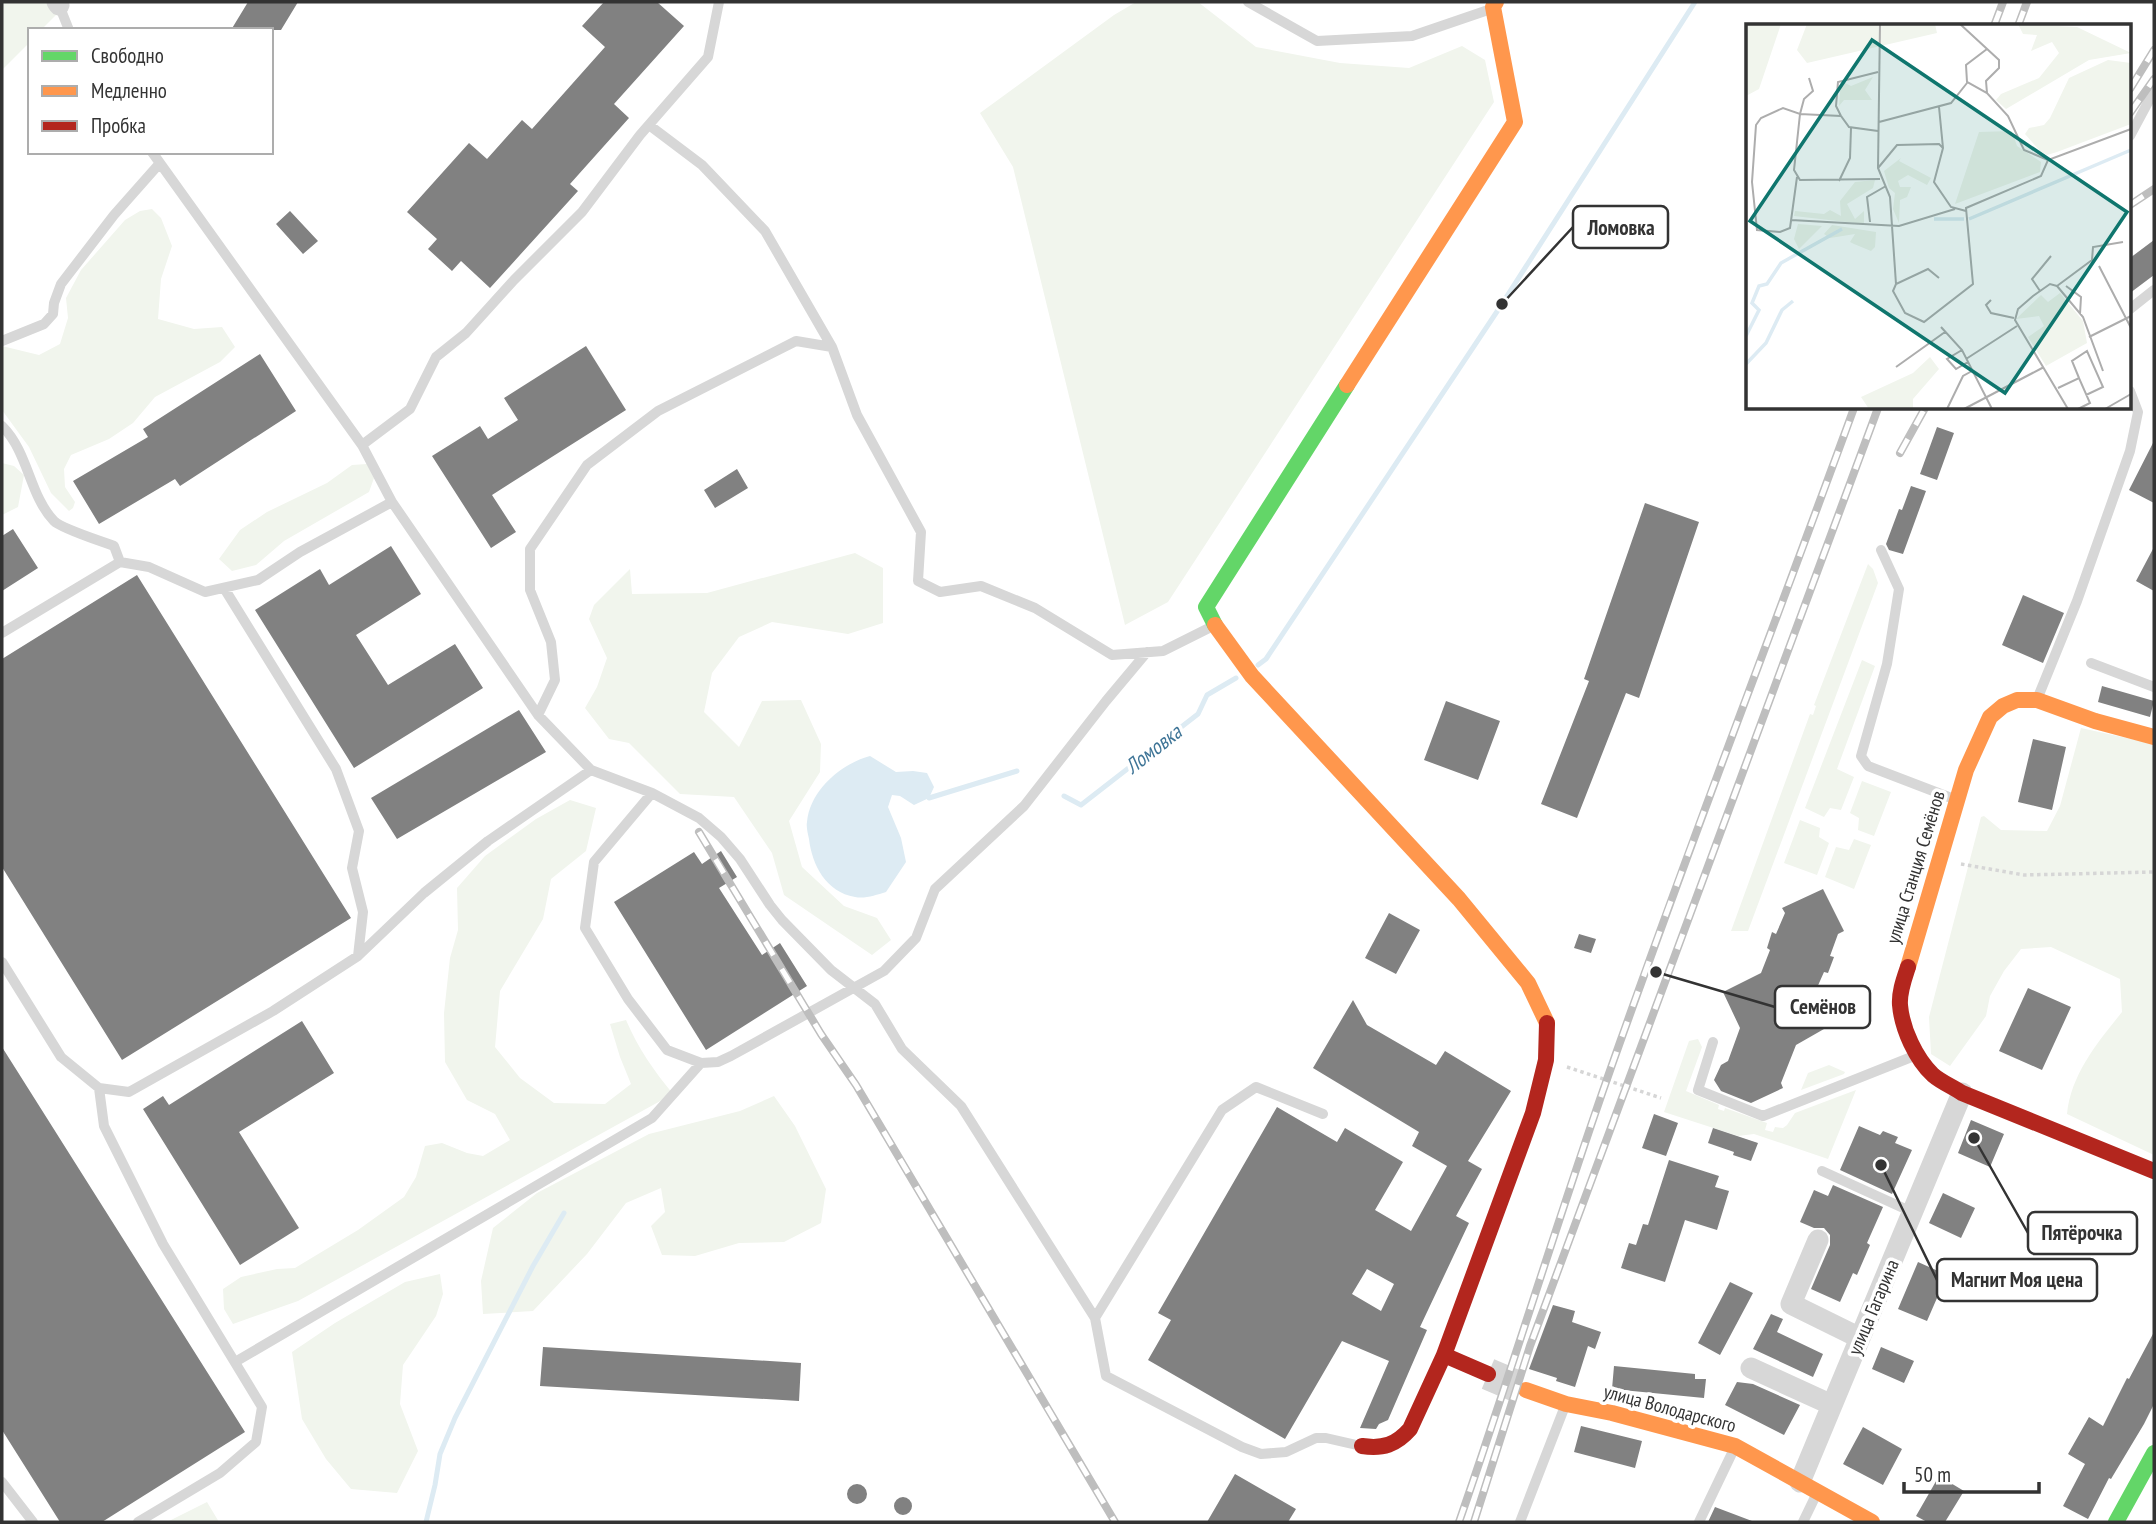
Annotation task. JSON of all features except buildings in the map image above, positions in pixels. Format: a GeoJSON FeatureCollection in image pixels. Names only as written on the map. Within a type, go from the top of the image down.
{"type":"FeatureCollection","features":[{"type":"Feature","properties":{"kind":"street"},"geometry":{"type":"LineString","coordinates":[[1362,1446],[1380,1449],[1405,1436],[1444,1355],[1533,1113],[1546,1060],[1547,1020],[1528,983],[1459,899],[1252,676],[1214,625],[1206,607],[1516,122],[1495,5]]}},
{"type":"Feature","properties":{"kind":"street","name":"улица Станция Семёнов"},"geometry":{"type":"LineString","coordinates":[[1962,1093],[1934,1076],[1917,1055],[1903,1021],[1901,989],[1973,750],[1990,717],[1997,710],[2024,699],[2036,700]]}},
{"type":"Feature","properties":{"kind":"street"},"geometry":{"type":"LineString","coordinates":[[2036,700],[2154,737]]}},
{"type":"Feature","properties":{"kind":"street"},"geometry":{"type":"LineString","coordinates":[[1962,1093],[2154,1171]]}},
{"type":"Feature","properties":{"kind":"street","name":"улица Гагарина"},"geometry":{"type":"LineString","coordinates":[[1809,1487],[1832,1405],[1962,1093]]}},
{"type":"Feature","properties":{"kind":"street"},"geometry":{"type":"LineString","coordinates":[[1818,1240],[1791,1304],[1860,1338]]}},
{"type":"Feature","properties":{"kind":"street"},"geometry":{"type":"LineString","coordinates":[[1444,1355],[1488,1374]]}},
{"type":"Feature","properties":{"kind":"street"},"geometry":{"type":"LineString","coordinates":[[1751,1368],[1832,1405]]}},
{"type":"Feature","properties":{"kind":"street","name":"улица Володарского"},"geometry":{"type":"LineString","coordinates":[[1526,1390],[1566,1404],[1612,1413],[1735,1447],[1871,1522]]}},
{"type":"Feature","properties":{"kind":"street"},"geometry":{"type":"LineString","coordinates":[[2116,1522],[2154,1453]]}},
{"type":"Feature","properties":{"kind":"lane"},"geometry":{"type":"LineString","coordinates":[[362,445],[410,409],[436,357],[466,333],[582,212],[649,125],[708,57],[719,2]]}},
{"type":"Feature","properties":{"kind":"lane"},"geometry":{"type":"LineString","coordinates":[[1248,2],[1317,41],[1412,36],[1495,5]]}},
{"type":"Feature","properties":{"kind":"lane"},"geometry":{"type":"LineString","coordinates":[[58,3],[68,28]]}},
{"type":"Feature","properties":{"kind":"lane"},"geometry":{"type":"LineString","coordinates":[[2132,132],[2154,91]]}},
{"type":"Feature","properties":{"kind":"lane"},"geometry":{"type":"LineString","coordinates":[[649,125],[702,164],[765,231],[832,347],[857,415],[921,533],[918,581],[940,592],[981,586],[1035,608],[1112,655],[1163,651],[1214,625]]}},
{"type":"Feature","properties":{"kind":"lane"},"geometry":{"type":"LineString","coordinates":[[153,154],[362,445],[392,502],[538,715],[591,770],[652,793],[699,818],[721,837],[740,859],[782,920],[831,970],[876,1004],[902,1049],[961,1106],[1095,1318],[1106,1376],[1242,1447],[1261,1454],[1286,1452],[1316,1438],[1362,1446]]}},
{"type":"Feature","properties":{"kind":"lane"},"geometry":{"type":"LineString","coordinates":[[2,341],[44,324],[53,314],[61,284],[114,215],[160,163]]}},
{"type":"Feature","properties":{"kind":"lane"},"geometry":{"type":"LineString","coordinates":[[2132,307],[2154,290]]}},
{"type":"Feature","properties":{"kind":"lane"},"geometry":{"type":"LineString","coordinates":[[538,715],[555,680],[551,642],[530,590],[530,549],[587,465],[658,411],[796,341],[832,347]]}},
{"type":"Feature","properties":{"kind":"lane"},"geometry":{"type":"LineString","coordinates":[[2036,700],[2077,601],[2130,451],[2138,412],[2132,396]]}},
{"type":"Feature","properties":{"kind":"lane"},"geometry":{"type":"LineString","coordinates":[[2,426],[13,437],[37,494],[55,522],[114,547],[120,562]]}},
{"type":"Feature","properties":{"kind":"lane"},"geometry":{"type":"LineString","coordinates":[[2,633],[120,562],[149,568],[205,592],[258,580],[300,552],[392,502]]}},
{"type":"Feature","properties":{"kind":"lane"},"geometry":{"type":"LineString","coordinates":[[1881,550],[1899,589],[1887,664],[1862,748],[1862,758],[1868,766],[1956,800]]}},
{"type":"Feature","properties":{"kind":"lane"},"geometry":{"type":"LineString","coordinates":[[224,588],[336,769],[359,831],[352,868],[363,912],[358,956]]}},
{"type":"Feature","properties":{"kind":"lane"},"geometry":{"type":"LineString","coordinates":[[652,793],[594,862],[585,928],[628,999],[667,1050],[701,1063],[718,1062],[884,971],[916,938],[935,889],[1024,806],[1147,652]]}},
{"type":"Feature","properties":{"kind":"lane"},"geometry":{"type":"LineString","coordinates":[[2091,663],[2154,687]]}},
{"type":"Feature","properties":{"kind":"lane"},"geometry":{"type":"LineString","coordinates":[[2,962],[61,1057],[99,1088],[129,1092],[273,1011],[358,956],[424,893],[488,841],[591,770]]}},
{"type":"Feature","properties":{"kind":"lane"},"geometry":{"type":"LineString","coordinates":[[1713,1042],[1698,1090],[1763,1116],[1917,1055]]}},
{"type":"Feature","properties":{"kind":"lane"},"geometry":{"type":"LineString","coordinates":[[235,1363],[652,1118],[701,1063]]}},
{"type":"Feature","properties":{"kind":"lane"},"geometry":{"type":"LineString","coordinates":[[1095,1318],[1222,1110],[1256,1087],[1323,1114]]}},
{"type":"Feature","properties":{"kind":"lane"},"geometry":{"type":"LineString","coordinates":[[99,1088],[104,1126],[163,1244],[262,1407],[256,1442],[220,1473],[138,1522]]}},
{"type":"Feature","properties":{"kind":"lane"},"geometry":{"type":"LineString","coordinates":[[1822,1171],[1912,1212]]}},
{"type":"Feature","properties":{"kind":"lane"},"geometry":{"type":"LineString","coordinates":[[1520,1522],[1566,1404]]}},
{"type":"Feature","properties":{"kind":"lane"},"geometry":{"type":"LineString","coordinates":[[1699,1522],[1735,1447]]}},
{"type":"Feature","properties":{"kind":"lane"},"geometry":{"type":"LineString","coordinates":[[2,1482],[33,1522]]}},
{"type":"Feature","properties":{"kind":"lane"},"geometry":{"type":"LineString","coordinates":[[1803,1522],[1809,1487]]}},
{"type":"Feature","properties":{"kind":"path"},"geometry":{"type":"LineString","coordinates":[[1938,859],[2024,875],[2154,872]]}},
{"type":"Feature","properties":{"kind":"path"},"geometry":{"type":"LineString","coordinates":[[1546,1060],[1661,1098]]}},
{"type":"Feature","properties":{"kind":"shaded area"},"geometry":{"type":"Polygon","coordinates":[[[2,2],[69,2],[43,28],[28,28],[28,44],[2,70],[2,2]]]}},
{"type":"Feature","properties":{"kind":"shaded area"},"geometry":{"type":"Polygon","coordinates":[[[1136,2],[1198,2],[1256,47],[1340,63],[1409,68],[1462,46],[1485,60],[1494,102],[1168,602],[1125,625],[1013,167],[980,113],[1114,15],[1136,2]]]}},
{"type":"Feature","properties":{"kind":"shaded area"},"geometry":{"type":"Polygon","coordinates":[[[152,209],[161,218],[172,246],[161,279],[158,319],[194,329],[222,327],[235,347],[220,362],[155,397],[133,423],[109,439],[71,455],[64,469],[65,487],[75,502],[69,511],[51,493],[29,447],[2,410],[2,346],[39,355],[60,344],[68,318],[66,298],[81,270],[125,220],[140,211],[152,209]]]}},
{"type":"Feature","properties":{"kind":"shaded area"},"geometry":{"type":"Polygon","coordinates":[[[2,463],[14,466],[24,475],[18,507],[2,515],[2,463]]]}},
{"type":"Feature","properties":{"kind":"shaded area"},"geometry":{"type":"Polygon","coordinates":[[[367,464],[374,478],[369,492],[284,541],[256,565],[232,571],[219,559],[240,530],[267,512],[327,483],[352,465],[367,464]]]}},
{"type":"Feature","properties":{"kind":"shaded area"},"geometry":{"type":"Polygon","coordinates":[[[855,553],[883,568],[883,623],[848,634],[772,622],[739,637],[712,673],[704,712],[739,747],[762,701],[801,700],[821,744],[820,772],[789,821],[802,867],[844,906],[877,918],[891,940],[872,955],[784,895],[772,853],[734,797],[680,794],[629,743],[609,739],[585,708],[597,687],[607,658],[589,619],[594,605],[630,569],[632,594],[707,593],[855,553]]]}},
{"type":"Feature","properties":{"kind":"shaded area"},"geometry":{"type":"Polygon","coordinates":[[[1868,564],[1878,583],[1748,931],[1731,931],[1810,714],[1813,715],[1814,705],[1868,564]]]}},
{"type":"Feature","properties":{"kind":"shaded area"},"geometry":{"type":"Polygon","coordinates":[[[1862,660],[1875,666],[1837,769],[1854,777],[1841,810],[1830,808],[1824,817],[1805,808],[1862,660]]]}},
{"type":"Feature","properties":{"kind":"shaded area"},"geometry":{"type":"Polygon","coordinates":[[[2081,728],[2154,744],[2154,1155],[2067,1114],[2080,1072],[2122,1012],[2120,979],[2051,947],[2021,949],[1990,996],[1986,1016],[1950,1066],[1931,1054],[1929,1017],[1981,817],[1984,816],[2001,830],[2047,831],[2060,806],[2081,728]]]}},
{"type":"Feature","properties":{"kind":"shaded area"},"geometry":{"type":"Polygon","coordinates":[[[870,756],[896,772],[927,773],[934,787],[929,798],[914,805],[900,796],[892,795],[888,807],[901,838],[906,862],[886,892],[859,897],[836,889],[822,876],[813,858],[807,824],[814,799],[829,780],[848,765],[870,756]]]}},
{"type":"Feature","properties":{"kind":"shaded area"},"geometry":{"type":"Polygon","coordinates":[[[1862,781],[1891,792],[1874,836],[1858,830],[1859,818],[1850,813],[1862,781]]]}},
{"type":"Feature","properties":{"kind":"shaded area"},"geometry":{"type":"Polygon","coordinates":[[[570,800],[596,808],[586,851],[551,879],[543,919],[500,991],[495,1047],[520,1078],[554,1103],[605,1104],[631,1084],[610,1024],[626,1020],[647,1059],[673,1094],[298,1301],[233,1324],[224,1309],[223,1289],[241,1277],[295,1268],[358,1230],[404,1197],[416,1177],[425,1146],[442,1143],[483,1156],[510,1140],[495,1114],[467,1100],[445,1062],[444,1013],[450,958],[458,930],[457,888],[485,856],[536,819],[570,800]]]}},
{"type":"Feature","properties":{"kind":"shaded area"},"geometry":{"type":"Polygon","coordinates":[[[1800,820],[1820,828],[1819,837],[1829,843],[1817,875],[1784,863],[1800,820]]]}},
{"type":"Feature","properties":{"kind":"shaded area"},"geometry":{"type":"Polygon","coordinates":[[[1854,839],[1871,845],[1854,889],[1825,877],[1836,847],[1849,850],[1854,839]]]}},
{"type":"Feature","properties":{"kind":"shaded area"},"geometry":{"type":"Polygon","coordinates":[[[1698,1039],[1702,1047],[1686,1091],[1719,1105],[1718,1109],[1724,1111],[1725,1108],[1767,1123],[1765,1130],[1773,1132],[1775,1127],[1783,1128],[1795,1113],[1856,1090],[1828,1159],[1754,1134],[1738,1136],[1664,1112],[1689,1041],[1698,1039]]]}},
{"type":"Feature","properties":{"kind":"shaded area"},"geometry":{"type":"Polygon","coordinates":[[[1829,1065],[1845,1072],[1844,1074],[1801,1090],[1808,1073],[1829,1065]]]}},
{"type":"Feature","properties":{"kind":"shaded area"},"geometry":{"type":"Polygon","coordinates":[[[774,1096],[795,1126],[826,1189],[821,1223],[784,1242],[739,1243],[695,1256],[662,1255],[651,1226],[665,1212],[661,1188],[626,1203],[587,1254],[533,1311],[483,1314],[481,1281],[493,1228],[537,1193],[649,1134],[740,1111],[774,1096]]]}},
{"type":"Feature","properties":{"kind":"shaded area"},"geometry":{"type":"Polygon","coordinates":[[[440,1274],[443,1294],[436,1316],[403,1365],[400,1404],[418,1451],[397,1493],[351,1489],[326,1459],[302,1419],[292,1352],[405,1282],[440,1274]]]}},
{"type":"Feature","properties":{"kind":"shaded area"},"geometry":{"type":"Polygon","coordinates":[[[207,1502],[219,1522],[167,1522],[207,1502]]]}},
{"type":"Feature","properties":{"kind":"waterway","name":"Ломовка"},"geometry":{"type":"LineString","coordinates":[[1258,665],[1266,659],[1502,304],[1695,2]]}},
{"type":"Feature","properties":{"kind":"waterway","name":"Ломовка"},"geometry":{"type":"LineString","coordinates":[[1064,796],[1081,805],[1198,714],[1207,695],[1236,678]]}},
{"type":"Feature","properties":{"kind":"waterway"},"geometry":{"type":"LineString","coordinates":[[929,798],[1017,771]]}},
{"type":"Feature","properties":{"kind":"waterway"},"geometry":{"type":"LineString","coordinates":[[426,1522],[440,1454],[455,1418],[533,1266],[564,1213]]}},
{"type":"Feature","properties":{"kind":"tunnel"},"geometry":{"type":"LineString","coordinates":[[1488,1374],[1526,1390]]}},
{"type":"Feature","properties":{"kind":"railway"},"geometry":{"type":"LineString","coordinates":[[1995,24],[2003,2]]}},
{"type":"Feature","properties":{"kind":"railway"},"geometry":{"type":"LineString","coordinates":[[2019,24],[2027,2]]}},
{"type":"Feature","properties":{"kind":"railway"},"geometry":{"type":"LineString","coordinates":[[2132,86],[2154,50]]}},
{"type":"Feature","properties":{"kind":"railway"},"geometry":{"type":"LineString","coordinates":[[2132,110],[2154,79]]}},
{"type":"Feature","properties":{"kind":"railway"},"geometry":{"type":"LineString","coordinates":[[2132,204],[2154,189]]}},
{"type":"Feature","properties":{"kind":"railway"},"geometry":{"type":"LineString","coordinates":[[1459,1522],[1636,997],[1853,410]]}},
{"type":"Feature","properties":{"kind":"railway"},"geometry":{"type":"LineString","coordinates":[[1474,1522],[1530,1346],[1877,410]]}},
{"type":"Feature","properties":{"kind":"railway"},"geometry":{"type":"LineString","coordinates":[[1900,453],[1924,410]]}},
{"type":"Feature","properties":{"kind":"railway"},"geometry":{"type":"LineString","coordinates":[[699,832],[821,1034],[856,1085],[1115,1522]]}},
{"type":"Feature","properties":{"kind":"traffic: fast"},"geometry":{"type":"LineString","coordinates":[[1215,625],[1206,607],[1347,385]]}},
{"type":"Feature","properties":{"kind":"traffic: fast"},"geometry":{"type":"LineString","coordinates":[[2116,1522],[2154,1453]]}},
{"type":"Feature","properties":{"kind":"traffic: slow"},"geometry":{"type":"LineString","coordinates":[[1347,385],[1515,122],[1493,7],[1496,2]]}},
{"type":"Feature","properties":{"kind":"traffic: slow"},"geometry":{"type":"LineString","coordinates":[[1215,625],[1252,676],[1459,899],[1528,983],[1547,1023]]}},
{"type":"Feature","properties":{"kind":"traffic: slow"},"geometry":{"type":"LineString","coordinates":[[1908,967],[1966,770],[1990,717],[2003,706],[2017,700],[2037,700],[2095,721],[2154,737]]}},
{"type":"Feature","properties":{"kind":"traffic: slow"},"geometry":{"type":"LineString","coordinates":[[1526,1390],[1566,1404],[1612,1413],[1735,1446],[1872,1522]]}},
{"type":"Feature","properties":{"kind":"traffic: jam"},"geometry":{"type":"LineString","coordinates":[[1908,967],[1900,995],[1901,1014],[1916,1052],[1933,1075],[1962,1093],[2154,1171]]}},
{"type":"Feature","properties":{"kind":"traffic: jam"},"geometry":{"type":"LineString","coordinates":[[1362,1446],[1389,1445],[1410,1429],[1444,1355],[1533,1113],[1546,1060],[1547,1023]]}},
{"type":"Feature","properties":{"kind":"traffic: jam"},"geometry":{"type":"LineString","coordinates":[[1444,1355],[1488,1374]]}},
{"type":"Feature","properties":{"kind":"place","name":"Ломовка"},"geometry":{"type":"Point","coordinates":[1502,304]}},
{"type":"Feature","properties":{"kind":"place","name":"Семёнов"},"geometry":{"type":"Point","coordinates":[1656,972]}},
{"type":"Feature","properties":{"kind":"place","name":"Пятёрочка"},"geometry":{"type":"Point","coordinates":[1974,1138]}},
{"type":"Feature","properties":{"kind":"place","name":"Магнит Моя цена"},"geometry":{"type":"Point","coordinates":[1881,1165]}}]}
